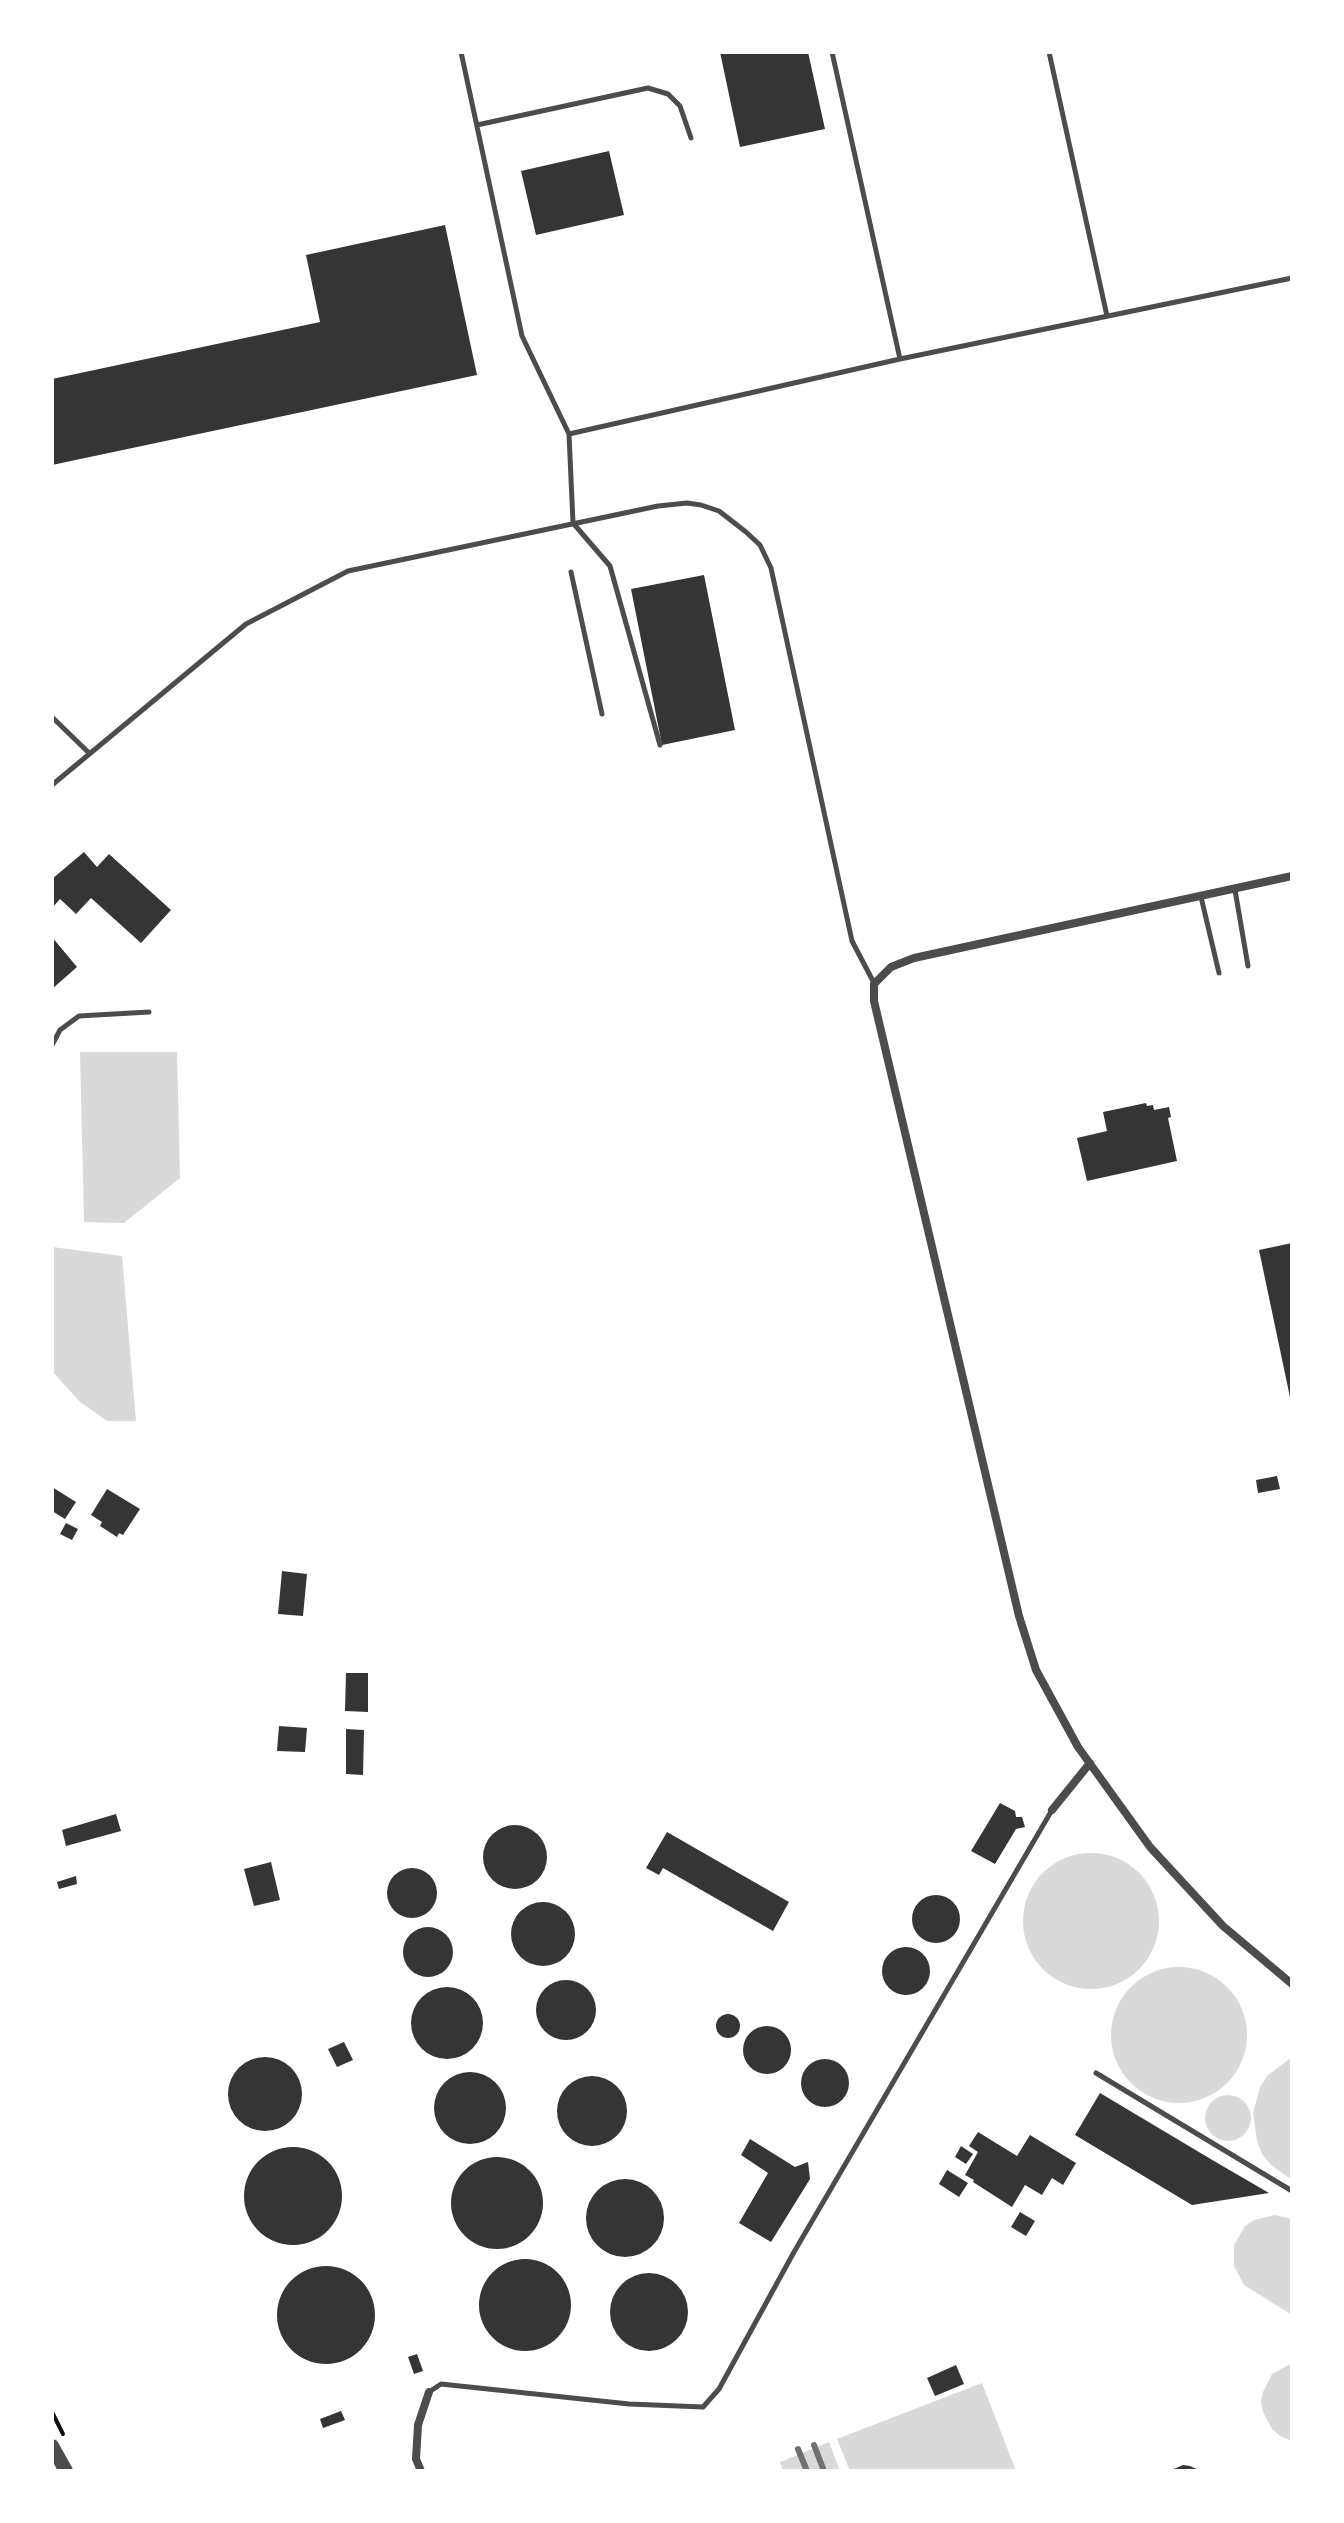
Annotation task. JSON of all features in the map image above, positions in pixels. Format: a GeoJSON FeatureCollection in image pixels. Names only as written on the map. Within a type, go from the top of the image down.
{"type":"FeatureCollection","features":[{"type":"Feature","properties":{"kind":"street"},"geometry":{"type":"LineString","coordinates":[[1292,876],[914,958],[891,967],[874,984],[874,1001],[1019,1616],[1036,1670],[1078,1747],[1161,1858],[1223,1926],[1292,1984]]}},
{"type":"Feature","properties":{"kind":"street"},"geometry":{"type":"LineString","coordinates":[[1052,1810],[1090,1763]]}},
{"type":"Feature","properties":{"kind":"street"},"geometry":{"type":"LineString","coordinates":[[421,2471],[416,2459],[418,2425],[429,2392]]}},
{"type":"Feature","properties":{"kind":"street"},"geometry":{"type":"LineString","coordinates":[[52,2446],[60,2464]]}},
{"type":"Feature","properties":{"kind":"lane"},"geometry":{"type":"LineString","coordinates":[[461,52],[522,336],[569,434],[573,523],[610,566],[660,745]]}},
{"type":"Feature","properties":{"kind":"lane"},"geometry":{"type":"LineString","coordinates":[[832,52],[900,359]]}},
{"type":"Feature","properties":{"kind":"lane"},"geometry":{"type":"LineString","coordinates":[[1049,52],[1107,316]]}},
{"type":"Feature","properties":{"kind":"lane"},"geometry":{"type":"LineString","coordinates":[[477,125],[648,88],[668,94],[680,106],[691,138]]}},
{"type":"Feature","properties":{"kind":"lane"},"geometry":{"type":"LineString","coordinates":[[569,434],[900,359],[1292,278]]}},
{"type":"Feature","properties":{"kind":"lane"},"geometry":{"type":"LineString","coordinates":[[52,785],[246,624],[348,571],[573,523],[687,503],[719,511],[733,520],[760,545],[771,568],[852,941],[874,984]]}},
{"type":"Feature","properties":{"kind":"lane"},"geometry":{"type":"LineString","coordinates":[[571,572],[602,714]]}},
{"type":"Feature","properties":{"kind":"lane"},"geometry":{"type":"LineString","coordinates":[[52,717],[89,753]]}},
{"type":"Feature","properties":{"kind":"lane"},"geometry":{"type":"LineString","coordinates":[[1235,890],[1248,966]]}},
{"type":"Feature","properties":{"kind":"lane"},"geometry":{"type":"LineString","coordinates":[[1201,897],[1219,973]]}},
{"type":"Feature","properties":{"kind":"lane"},"geometry":{"type":"LineString","coordinates":[[52,1045],[60,1030],[79,1016],[149,1012]]}},
{"type":"Feature","properties":{"kind":"lane"},"geometry":{"type":"LineString","coordinates":[[429,2392],[441,2384],[629,2404],[703,2407],[719,2389],[794,2252],[1052,1810]]}},
{"type":"Feature","properties":{"kind":"lane"},"geometry":{"type":"LineString","coordinates":[[1096,2073],[1292,2191]]}},
{"type":"Feature","properties":{"kind":"shaded area"},"geometry":{"type":"Polygon","coordinates":[[[80,1052],[177,1052],[180,1178],[124,1223],[84,1222],[80,1052]]]}},
{"type":"Feature","properties":{"kind":"shaded area"},"geometry":{"type":"Polygon","coordinates":[[[52,1247],[122,1256],[136,1421],[107,1421],[79,1401],[52,1371],[52,1247]]]}},
{"type":"Feature","properties":{"kind":"shaded area"},"geometry":{"type":"Polygon","coordinates":[[[1091,1853],[1117,1858],[1139,1873],[1154,1895],[1159,1921],[1154,1947],[1139,1969],[1117,1984],[1091,1989],[1065,1984],[1043,1969],[1028,1947],[1023,1921],[1028,1895],[1043,1873],[1065,1858],[1091,1853]]]}},
{"type":"Feature","properties":{"kind":"shaded area"},"geometry":{"type":"Polygon","coordinates":[[[1179,1967],[1205,1972],[1227,1987],[1242,2009],[1247,2035],[1242,2061],[1227,2083],[1205,2098],[1179,2103],[1153,2098],[1131,2083],[1116,2061],[1111,2035],[1116,2009],[1131,1987],[1153,1972],[1179,1967]]]}},
{"type":"Feature","properties":{"kind":"shaded area"},"geometry":{"type":"Polygon","coordinates":[[[1292,2057],[1292,2180],[1271,2165],[1262,2154],[1253,2113],[1260,2087],[1268,2075],[1292,2057]]]}},
{"type":"Feature","properties":{"kind":"shaded area"},"geometry":{"type":"Polygon","coordinates":[[[1228,2095],[1244,2102],[1251,2118],[1244,2134],[1228,2141],[1212,2134],[1205,2118],[1212,2102],[1228,2095]]]}},
{"type":"Feature","properties":{"kind":"shaded area"},"geometry":{"type":"Polygon","coordinates":[[[1275,2215],[1292,2219],[1292,2315],[1244,2285],[1234,2266],[1234,2245],[1245,2226],[1254,2220],[1275,2215]]]}},
{"type":"Feature","properties":{"kind":"shaded area"},"geometry":{"type":"Polygon","coordinates":[[[1292,2363],[1292,2441],[1272,2429],[1261,2402],[1272,2374],[1292,2363]]]}},
{"type":"Feature","properties":{"kind":"shaded area"},"geometry":{"type":"Polygon","coordinates":[[[982,2383],[1016,2471],[850,2471],[837,2439],[982,2383]]]}},
{"type":"Feature","properties":{"kind":"shaded area"},"geometry":{"type":"Polygon","coordinates":[[[829,2442],[840,2471],[783,2471],[780,2462],[829,2442]]]}},
{"type":"Feature","properties":{"kind":"building"},"geometry":{"type":"Polygon","coordinates":[[[720,52],[808,52],[825,129],[740,147],[720,52]]]}},
{"type":"Feature","properties":{"kind":"building"},"geometry":{"type":"Polygon","coordinates":[[[609,151],[624,215],[536,235],[521,171],[609,151]]]}},
{"type":"Feature","properties":{"kind":"building"},"geometry":{"type":"Polygon","coordinates":[[[445,225],[477,375],[52,465],[52,379],[320,322],[306,255],[445,225]]]}},
{"type":"Feature","properties":{"kind":"building"},"geometry":{"type":"Polygon","coordinates":[[[704,575],[735,730],[662,745],[631,589],[704,575]]]}},
{"type":"Feature","properties":{"kind":"building"},"geometry":{"type":"Polygon","coordinates":[[[84,852],[97,867],[109,854],[171,910],[141,943],[91,898],[76,914],[60,899],[52,908],[52,879],[84,852]]]}},
{"type":"Feature","properties":{"kind":"building"},"geometry":{"type":"Polygon","coordinates":[[[52,937],[77,967],[52,989],[52,937]]]}},
{"type":"Feature","properties":{"kind":"building"},"geometry":{"type":"Polygon","coordinates":[[[1146,1103],[1147,1106],[1153,1105],[1154,1110],[1169,1107],[1171,1117],[1168,1118],[1177,1161],[1087,1181],[1077,1138],[1107,1131],[1103,1112],[1146,1103]]]}},
{"type":"Feature","properties":{"kind":"building"},"geometry":{"type":"Polygon","coordinates":[[[1292,1243],[1292,1401],[1291,1402],[1259,1250],[1292,1243]]]}},
{"type":"Feature","properties":{"kind":"building"},"geometry":{"type":"Polygon","coordinates":[[[1277,1476],[1280,1489],[1258,1493],[1256,1480],[1277,1476]]]}},
{"type":"Feature","properties":{"kind":"building"},"geometry":{"type":"Polygon","coordinates":[[[52,1487],[76,1502],[65,1519],[52,1511],[52,1487]]]}},
{"type":"Feature","properties":{"kind":"building"},"geometry":{"type":"Polygon","coordinates":[[[107,1489],[140,1509],[123,1535],[119,1533],[117,1537],[100,1526],[102,1522],[91,1515],[107,1489]]]}},
{"type":"Feature","properties":{"kind":"building"},"geometry":{"type":"Polygon","coordinates":[[[66,1523],[78,1529],[72,1540],[60,1534],[66,1523]]]}},
{"type":"Feature","properties":{"kind":"building"},"geometry":{"type":"Polygon","coordinates":[[[282,1571],[307,1574],[303,1616],[278,1614],[282,1571]]]}},
{"type":"Feature","properties":{"kind":"building"},"geometry":{"type":"Polygon","coordinates":[[[346,1673],[368,1673],[368,1712],[345,1711],[346,1673]]]}},
{"type":"Feature","properties":{"kind":"building"},"geometry":{"type":"Polygon","coordinates":[[[279,1726],[307,1728],[305,1752],[277,1751],[279,1726]]]}},
{"type":"Feature","properties":{"kind":"building"},"geometry":{"type":"Polygon","coordinates":[[[346,1729],[364,1730],[363,1775],[346,1774],[346,1729]]]}},
{"type":"Feature","properties":{"kind":"building"},"geometry":{"type":"Polygon","coordinates":[[[1000,1803],[1015,1811],[1016,1817],[1022,1817],[1025,1827],[1016,1829],[995,1864],[971,1851],[1000,1803]]]}},
{"type":"Feature","properties":{"kind":"building"},"geometry":{"type":"Polygon","coordinates":[[[116,1814],[121,1831],[66,1846],[62,1830],[116,1814]]]}},
{"type":"Feature","properties":{"kind":"building"},"geometry":{"type":"Polygon","coordinates":[[[515,1825],[527,1827],[538,1834],[545,1845],[545,1869],[538,1880],[527,1887],[515,1889],[503,1887],[492,1880],[485,1869],[483,1857],[485,1845],[492,1834],[503,1827],[515,1825]]]}},
{"type":"Feature","properties":{"kind":"building"},"geometry":{"type":"Polygon","coordinates":[[[667,1832],[789,1902],[773,1931],[663,1868],[659,1875],[646,1868],[667,1832]]]}},
{"type":"Feature","properties":{"kind":"building"},"geometry":{"type":"Polygon","coordinates":[[[271,1862],[280,1900],[254,1906],[244,1869],[271,1862]]]}},
{"type":"Feature","properties":{"kind":"building"},"geometry":{"type":"Polygon","coordinates":[[[412,1868],[429,1876],[437,1893],[429,1910],[412,1918],[395,1910],[387,1893],[395,1876],[412,1868]]]}},
{"type":"Feature","properties":{"kind":"building"},"geometry":{"type":"Polygon","coordinates":[[[76,1876],[77,1884],[59,1889],[57,1882],[76,1876]]]}},
{"type":"Feature","properties":{"kind":"building"},"geometry":{"type":"Polygon","coordinates":[[[936,1895],[953,1902],[960,1919],[953,1936],[936,1943],[919,1936],[912,1919],[919,1902],[936,1895]]]}},
{"type":"Feature","properties":{"kind":"building"},"geometry":{"type":"Polygon","coordinates":[[[543,1902],[555,1904],[566,1911],[573,1922],[573,1946],[566,1957],[555,1964],[543,1966],[531,1964],[520,1957],[513,1946],[511,1934],[513,1922],[520,1911],[531,1904],[543,1902]]]}},
{"type":"Feature","properties":{"kind":"building"},"geometry":{"type":"Polygon","coordinates":[[[428,1927],[445,1935],[453,1952],[445,1969],[428,1977],[411,1969],[403,1952],[411,1935],[428,1927]]]}},
{"type":"Feature","properties":{"kind":"building"},"geometry":{"type":"Polygon","coordinates":[[[906,1947],[923,1954],[930,1971],[923,1988],[906,1995],[889,1988],[882,1971],[889,1954],[906,1947]]]}},
{"type":"Feature","properties":{"kind":"building"},"geometry":{"type":"Polygon","coordinates":[[[566,1980],[578,1982],[587,1989],[594,1998],[594,2022],[587,2031],[578,2038],[566,2040],[554,2038],[545,2031],[538,2022],[536,2010],[538,1998],[545,1989],[554,1982],[566,1980]]]}},
{"type":"Feature","properties":{"kind":"building"},"geometry":{"type":"Polygon","coordinates":[[[440,1987],[454,1987],[473,1997],[483,2016],[483,2030],[473,2049],[454,2059],[440,2059],[421,2049],[411,2030],[411,2016],[421,1997],[440,1987]]]}},
{"type":"Feature","properties":{"kind":"building"},"geometry":{"type":"Polygon","coordinates":[[[728,2014],[737,2017],[740,2026],[737,2035],[728,2038],[719,2035],[716,2026],[719,2017],[728,2014]]]}},
{"type":"Feature","properties":{"kind":"building"},"geometry":{"type":"Polygon","coordinates":[[[767,2026],[784,2033],[791,2050],[784,2067],[767,2074],[750,2067],[743,2050],[750,2033],[767,2026]]]}},
{"type":"Feature","properties":{"kind":"building"},"geometry":{"type":"Polygon","coordinates":[[[344,2042],[353,2060],[337,2067],[328,2049],[344,2042]]]}},
{"type":"Feature","properties":{"kind":"building"},"geometry":{"type":"Polygon","coordinates":[[[265,2057],[279,2060],[291,2068],[299,2080],[302,2094],[299,2108],[291,2120],[279,2128],[265,2131],[251,2128],[239,2120],[231,2108],[228,2094],[231,2080],[239,2068],[251,2060],[265,2057]]]}},
{"type":"Feature","properties":{"kind":"building"},"geometry":{"type":"Polygon","coordinates":[[[825,2059],[842,2066],[849,2083],[842,2100],[825,2107],[808,2100],[801,2083],[808,2066],[825,2059]]]}},
{"type":"Feature","properties":{"kind":"building"},"geometry":{"type":"Polygon","coordinates":[[[463,2072],[477,2072],[496,2082],[506,2101],[506,2115],[496,2134],[477,2144],[463,2144],[444,2134],[434,2115],[434,2101],[444,2082],[463,2072]]]}},
{"type":"Feature","properties":{"kind":"building"},"geometry":{"type":"Polygon","coordinates":[[[592,2076],[617,2086],[627,2111],[617,2136],[592,2146],[567,2136],[557,2111],[567,2086],[592,2076]]]}},
{"type":"Feature","properties":{"kind":"building"},"geometry":{"type":"Polygon","coordinates":[[[1100,2093],[1269,2193],[1192,2205],[1075,2135],[1100,2093]]]}},
{"type":"Feature","properties":{"kind":"building"},"geometry":{"type":"Polygon","coordinates":[[[978,2132],[1017,2156],[1030,2135],[1076,2163],[1063,2185],[1052,2178],[1042,2195],[1025,2185],[1012,2207],[965,2175],[978,2152],[969,2146],[978,2132]]]}},
{"type":"Feature","properties":{"kind":"building"},"geometry":{"type":"Polygon","coordinates":[[[750,2139],[795,2167],[808,2162],[810,2179],[771,2242],[739,2223],[768,2173],[741,2155],[750,2139]]]}},
{"type":"Feature","properties":{"kind":"building"},"geometry":{"type":"Polygon","coordinates":[[[961,2146],[973,2154],[966,2164],[955,2157],[961,2146]]]}},
{"type":"Feature","properties":{"kind":"building"},"geometry":{"type":"Polygon","coordinates":[[[293,2147],[312,2151],[328,2161],[338,2177],[342,2196],[338,2215],[328,2231],[312,2241],[293,2245],[274,2241],[258,2231],[248,2215],[244,2196],[248,2177],[258,2161],[274,2151],[293,2147]]]}},
{"type":"Feature","properties":{"kind":"building"},"geometry":{"type":"Polygon","coordinates":[[[497,2157],[514,2161],[529,2171],[539,2186],[543,2203],[539,2220],[529,2235],[514,2245],[497,2249],[480,2245],[465,2235],[455,2220],[451,2203],[455,2186],[465,2171],[480,2161],[497,2157]]]}},
{"type":"Feature","properties":{"kind":"building"},"geometry":{"type":"Polygon","coordinates":[[[947,2170],[968,2183],[959,2197],[939,2184],[947,2170]]]}},
{"type":"Feature","properties":{"kind":"building"},"geometry":{"type":"Polygon","coordinates":[[[625,2179],[640,2182],[653,2190],[661,2203],[664,2218],[661,2233],[653,2246],[640,2254],[625,2257],[610,2254],[597,2246],[589,2233],[586,2218],[589,2203],[597,2190],[610,2182],[625,2179]]]}},
{"type":"Feature","properties":{"kind":"building"},"geometry":{"type":"Polygon","coordinates":[[[1020,2212],[1035,2221],[1026,2236],[1011,2227],[1020,2212]]]}},
{"type":"Feature","properties":{"kind":"building"},"geometry":{"type":"Polygon","coordinates":[[[525,2259],[542,2263],[557,2273],[567,2288],[571,2305],[567,2322],[557,2337],[542,2347],[525,2351],[508,2347],[493,2337],[483,2322],[479,2305],[483,2288],[493,2273],[508,2263],[525,2259]]]}},
{"type":"Feature","properties":{"kind":"building"},"geometry":{"type":"Polygon","coordinates":[[[326,2266],[345,2270],[361,2280],[371,2296],[375,2315],[371,2334],[361,2350],[345,2360],[326,2364],[307,2360],[291,2350],[281,2334],[277,2315],[281,2296],[291,2280],[307,2270],[326,2266]]]}},
{"type":"Feature","properties":{"kind":"building"},"geometry":{"type":"Polygon","coordinates":[[[649,2273],[664,2276],[677,2284],[685,2297],[688,2312],[685,2327],[677,2340],[664,2348],[649,2351],[634,2348],[621,2340],[613,2327],[610,2312],[613,2297],[621,2284],[634,2276],[649,2273]]]}},
{"type":"Feature","properties":{"kind":"building"},"geometry":{"type":"Polygon","coordinates":[[[417,2354],[423,2371],[414,2374],[408,2357],[417,2354]]]}},
{"type":"Feature","properties":{"kind":"building"},"geometry":{"type":"Polygon","coordinates":[[[956,2365],[964,2384],[935,2396],[927,2378],[956,2365]]]}},
{"type":"Feature","properties":{"kind":"building"},"geometry":{"type":"Polygon","coordinates":[[[341,2411],[345,2420],[323,2428],[320,2419],[341,2411]]]}},
{"type":"Feature","properties":{"kind":"building"},"geometry":{"type":"Polygon","coordinates":[[[1183,2465],[1190,2466],[1201,2471],[1169,2471],[1183,2465]]]}},
{"type":"Feature","properties":{"kind":"railway"},"geometry":{"type":"LineString","coordinates":[[814,2445],[824,2471]]}},
{"type":"Feature","properties":{"kind":"railway"},"geometry":{"type":"LineString","coordinates":[[798,2449],[807,2471]]}}]}
